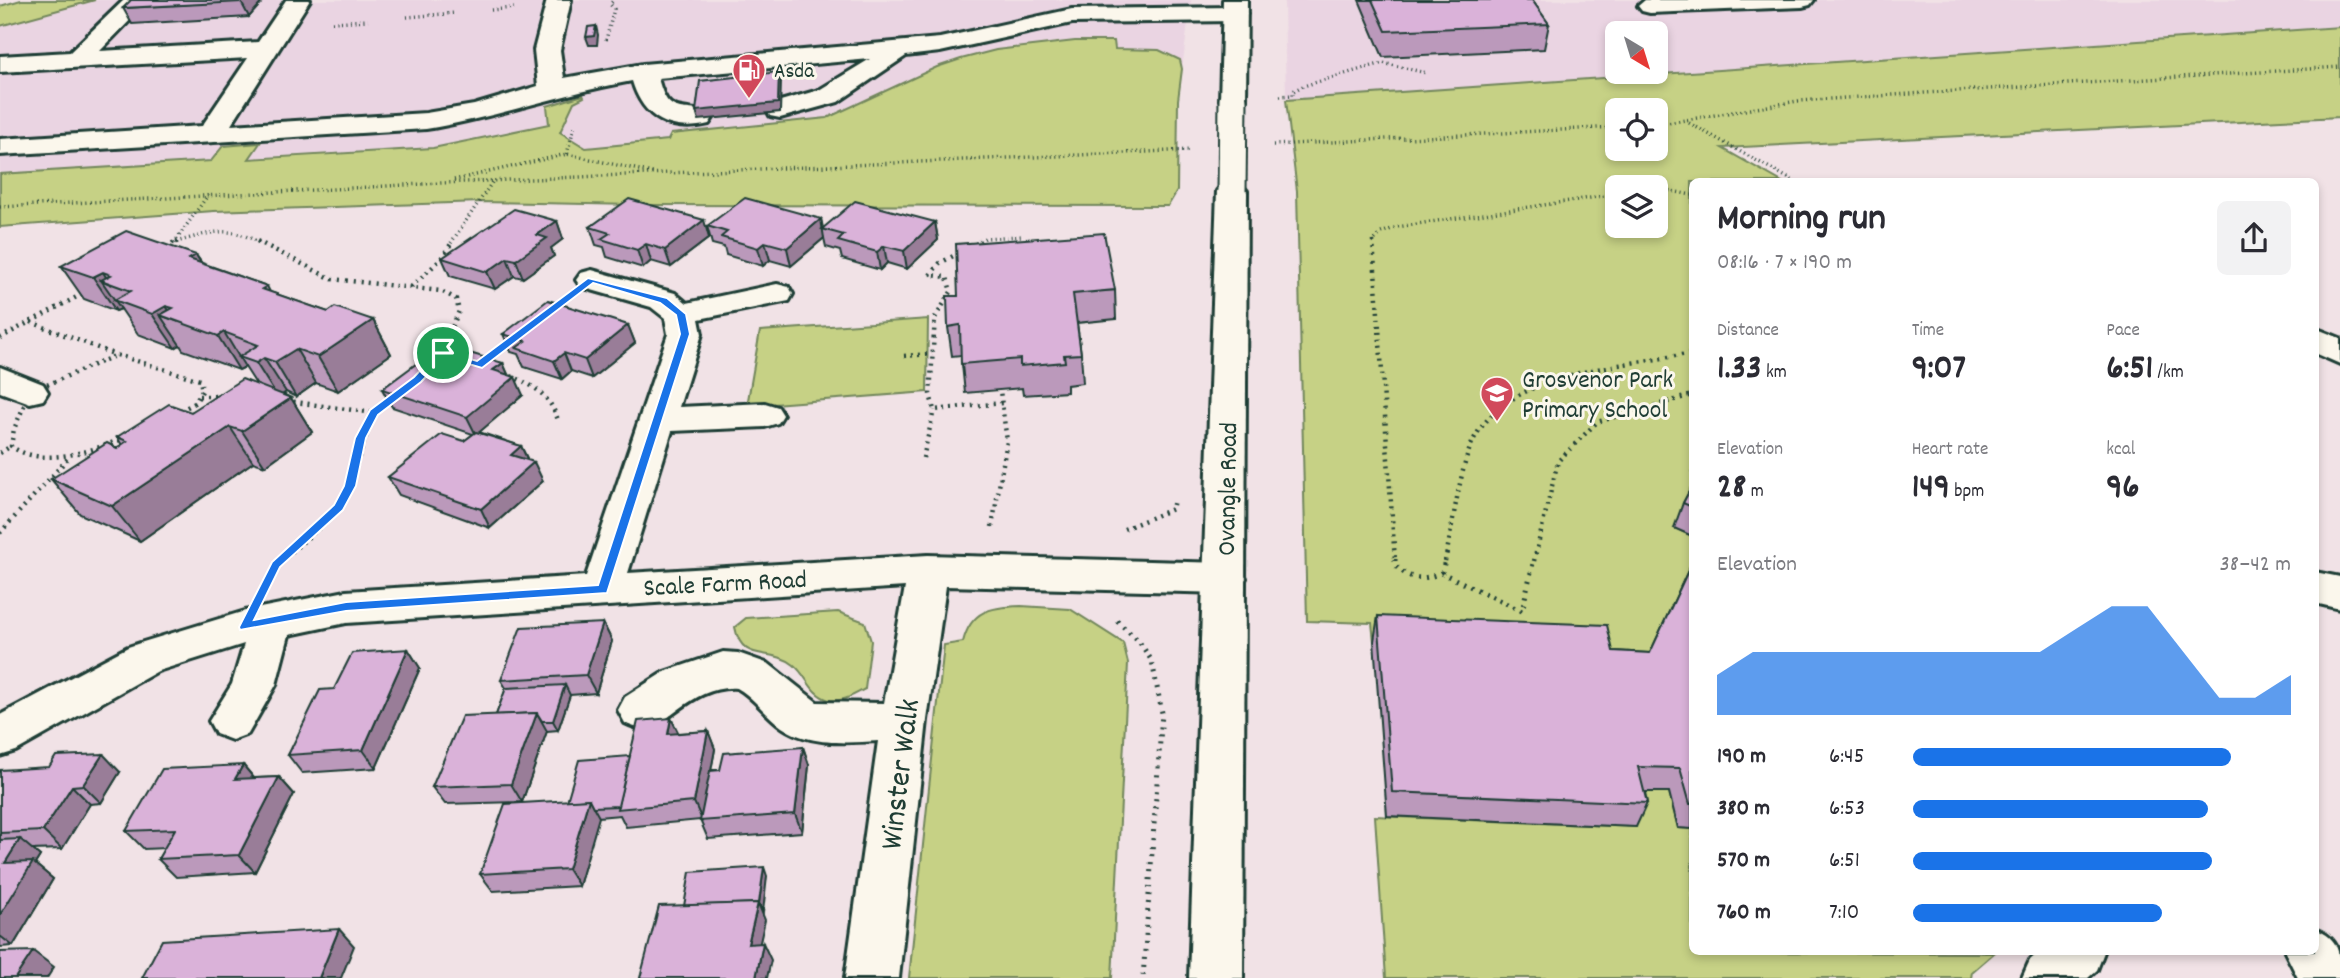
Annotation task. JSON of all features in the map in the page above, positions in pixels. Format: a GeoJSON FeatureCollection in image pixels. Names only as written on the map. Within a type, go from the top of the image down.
{"type":"FeatureCollection","features":[{"type":"Feature","properties":{"kind":"street"},"geometry":{"type":"LineString","coordinates":[[78,59],[134,3],[145,0]]}},
{"type":"Feature","properties":{"kind":"street"},"geometry":{"type":"LineString","coordinates":[[211,134],[298,0]]}},
{"type":"Feature","properties":{"kind":"street"},"geometry":{"type":"LineString","coordinates":[[552,89],[547,50],[559,0]]}},
{"type":"Feature","properties":{"kind":"street"},"geometry":{"type":"LineString","coordinates":[[1650,6],[1802,0]]}},
{"type":"Feature","properties":{"kind":"street"},"geometry":{"type":"LineString","coordinates":[[649,92],[1003,33],[1072,16],[1235,7]]}},
{"type":"Feature","properties":{"kind":"street","name":"Ovangle Road"},"geometry":{"type":"LineString","coordinates":[[1216,978],[1235,7]]}},
{"type":"Feature","properties":{"kind":"street"},"geometry":{"type":"LineString","coordinates":[[1003,33],[1233,39]]}},
{"type":"Feature","properties":{"kind":"street"},"geometry":{"type":"LineString","coordinates":[[0,64],[266,49]]}},
{"type":"Feature","properties":{"kind":"street"},"geometry":{"type":"LineString","coordinates":[[781,96],[854,82],[899,49]]}},
{"type":"Feature","properties":{"kind":"street"},"geometry":{"type":"LineString","coordinates":[[0,147],[450,118],[513,103],[552,89],[649,92],[701,104]]}},
{"type":"Feature","properties":{"kind":"street"},"geometry":{"type":"LineString","coordinates":[[592,280],[663,300],[681,314],[685,334],[603,590]]}},
{"type":"Feature","properties":{"kind":"street"},"geometry":{"type":"LineString","coordinates":[[681,314],[736,300],[777,294]]}},
{"type":"Feature","properties":{"kind":"street"},"geometry":{"type":"LineString","coordinates":[[2319,340],[2340,353]]}},
{"type":"Feature","properties":{"kind":"street"},"geometry":{"type":"LineString","coordinates":[[2319,370],[2340,366]]}},
{"type":"Feature","properties":{"kind":"street"},"geometry":{"type":"LineString","coordinates":[[657,420],[765,415]]}},
{"type":"Feature","properties":{"kind":"street","name":"Scale Farm Road"},"geometry":{"type":"LineString","coordinates":[[0,737],[143,659],[257,624],[346,607],[928,570],[1225,578]]}},
{"type":"Feature","properties":{"kind":"street","name":"Winster Walk"},"geometry":{"type":"LineString","coordinates":[[872,978],[904,720],[928,570]]}},
{"type":"Feature","properties":{"kind":"street"},"geometry":{"type":"LineString","coordinates":[[2319,587],[2340,593]]}},
{"type":"Feature","properties":{"kind":"street"},"geometry":{"type":"LineString","coordinates":[[232,721],[252,696],[262,670],[257,624]]}},
{"type":"Feature","properties":{"kind":"street"},"geometry":{"type":"LineString","coordinates":[[641,710],[678,684],[719,670],[752,675],[781,695],[798,713],[829,722],[904,720]]}},
{"type":"Feature","properties":{"kind":"street"},"geometry":{"type":"LineString","coordinates":[[2049,978],[2075,955]]}},
{"type":"Feature","properties":{"kind":"street"},"geometry":{"type":"LineString","coordinates":[[2313,955],[2329,978]]}},
{"type":"Feature","properties":{"kind":"path"},"geometry":{"type":"LineString","coordinates":[[606,43],[614,9],[610,4],[614,0]]}},
{"type":"Feature","properties":{"kind":"path"},"geometry":{"type":"LineString","coordinates":[[407,17],[456,13]]}},
{"type":"Feature","properties":{"kind":"path"},"geometry":{"type":"LineString","coordinates":[[329,23],[369,20]]}},
{"type":"Feature","properties":{"kind":"path"},"geometry":{"type":"LineString","coordinates":[[1280,96],[1293,95],[1293,90],[1303,86],[1383,63],[1427,73]]}},
{"type":"Feature","properties":{"kind":"path"},"geometry":{"type":"LineString","coordinates":[[1668,124],[1689,123],[1743,109],[1798,101],[2340,67]]}},
{"type":"Feature","properties":{"kind":"path"},"geometry":{"type":"LineString","coordinates":[[1689,123],[1788,178]]}},
{"type":"Feature","properties":{"kind":"path"},"geometry":{"type":"LineString","coordinates":[[1261,146],[1605,128]]}},
{"type":"Feature","properties":{"kind":"path"},"geometry":{"type":"LineString","coordinates":[[0,207],[442,183],[1193,149]]}},
{"type":"Feature","properties":{"kind":"path"},"geometry":{"type":"LineString","coordinates":[[442,183],[567,154],[661,174]]}},
{"type":"Feature","properties":{"kind":"path"},"geometry":{"type":"LineString","coordinates":[[410,287],[455,241],[494,181]]}},
{"type":"Feature","properties":{"kind":"path"},"geometry":{"type":"LineString","coordinates":[[1668,188],[1689,194]]}},
{"type":"Feature","properties":{"kind":"path"},"geometry":{"type":"LineString","coordinates":[[176,242],[208,195]]}},
{"type":"Feature","properties":{"kind":"path"},"geometry":{"type":"LineString","coordinates":[[1605,196],[1397,227],[1381,233],[1372,242],[1395,565],[1405,577],[1420,582],[1442,573],[1522,611],[1558,461],[1597,422],[1657,402],[1689,396]]}},
{"type":"Feature","properties":{"kind":"path"},"geometry":{"type":"LineString","coordinates":[[164,249],[176,242],[221,230],[240,232],[309,270],[332,279],[441,291],[456,299],[459,311],[443,353],[434,362]]}},
{"type":"Feature","properties":{"kind":"path"},"geometry":{"type":"LineString","coordinates":[[923,458],[934,410],[930,394],[934,318],[951,292],[947,278],[930,275],[940,263],[985,238],[1022,236]]}},
{"type":"Feature","properties":{"kind":"path"},"geometry":{"type":"LineString","coordinates":[[0,338],[93,289]]}},
{"type":"Feature","properties":{"kind":"path"},"geometry":{"type":"LineString","coordinates":[[951,292],[961,292]]}},
{"type":"Feature","properties":{"kind":"path"},"geometry":{"type":"LineString","coordinates":[[11,446],[17,452],[70,455],[98,451],[184,409],[195,402],[202,391],[200,380],[117,355],[31,322]]}},
{"type":"Feature","properties":{"kind":"path"},"geometry":{"type":"LineString","coordinates":[[489,369],[478,365],[520,334]]}},
{"type":"Feature","properties":{"kind":"path"},"geometry":{"type":"LineString","coordinates":[[443,353],[467,361]]}},
{"type":"Feature","properties":{"kind":"path"},"geometry":{"type":"LineString","coordinates":[[904,356],[932,354]]}},
{"type":"Feature","properties":{"kind":"path"},"geometry":{"type":"LineString","coordinates":[[1442,573],[1471,444],[1483,423],[1503,402],[1541,382],[1689,354]]}},
{"type":"Feature","properties":{"kind":"path"},"geometry":{"type":"LineString","coordinates":[[0,453],[11,446],[15,385],[117,355]]}},
{"type":"Feature","properties":{"kind":"path"},"geometry":{"type":"LineString","coordinates":[[500,373],[533,384],[553,403],[558,420]]}},
{"type":"Feature","properties":{"kind":"path"},"geometry":{"type":"LineString","coordinates":[[992,570],[992,529],[1007,441],[1000,391]]}},
{"type":"Feature","properties":{"kind":"path"},"geometry":{"type":"LineString","coordinates":[[199,396],[232,396]]}},
{"type":"Feature","properties":{"kind":"path"},"geometry":{"type":"LineString","coordinates":[[257,624],[276,565],[339,507],[350,486],[360,438],[374,413],[396,396]]}},
{"type":"Feature","properties":{"kind":"path"},"geometry":{"type":"LineString","coordinates":[[278,400],[374,413]]}},
{"type":"Feature","properties":{"kind":"path"},"geometry":{"type":"LineString","coordinates":[[934,410],[1002,403]]}},
{"type":"Feature","properties":{"kind":"path"},"geometry":{"type":"LineString","coordinates":[[0,533],[70,455]]}},
{"type":"Feature","properties":{"kind":"path"},"geometry":{"type":"LineString","coordinates":[[1115,533],[1172,509],[1174,497]]}},
{"type":"Feature","properties":{"kind":"path"},"geometry":{"type":"LineString","coordinates":[[1112,618],[1129,629],[1149,650],[1159,679],[1162,713],[1143,978]]}},
{"type":"Feature","properties":{"kind":"shaded area"},"geometry":{"type":"Polygon","coordinates":[[[95,0],[1191,0],[1178,100],[1006,107],[586,148],[560,132],[467,146],[0,174],[0,26],[95,0]]]}},
{"type":"Feature","properties":{"kind":"shaded area"},"geometry":{"type":"Polygon","coordinates":[[[1284,0],[2340,0],[2340,27],[1668,74],[1668,21],[1605,21],[1605,78],[1286,100],[1284,0]]]}},
{"type":"Feature","properties":{"kind":"green space"},"geometry":{"type":"Polygon","coordinates":[[[21,0],[95,0],[0,26],[0,6],[21,0]]]}},
{"type":"Feature","properties":{"kind":"green space"},"geometry":{"type":"Polygon","coordinates":[[[2340,27],[2340,117],[1722,148],[1775,178],[1689,178],[1689,498],[1674,528],[1689,535],[1689,572],[1640,678],[1374,641],[1372,623],[1307,621],[1297,191],[1286,100],[1605,78],[1605,84],[1668,84],[1668,74],[2340,27]]]}},
{"type":"Feature","properties":{"kind":"green space"},"geometry":{"type":"Polygon","coordinates":[[[1075,41],[1114,41],[1115,49],[1159,50],[1180,60],[1182,69],[1178,100],[1177,191],[1168,206],[635,205],[481,202],[214,211],[0,227],[0,174],[211,161],[223,146],[260,143],[249,159],[433,148],[549,124],[547,106],[583,95],[584,97],[574,102],[560,132],[586,148],[668,140],[671,134],[827,118],[937,67],[961,59],[996,50],[1075,41]]]}},
{"type":"Feature","properties":{"kind":"green space"},"geometry":{"type":"Polygon","coordinates":[[[928,319],[927,392],[747,406],[760,331],[928,319]]]}},
{"type":"Feature","properties":{"kind":"green space"},"geometry":{"type":"Polygon","coordinates":[[[1021,606],[1070,609],[1123,643],[1128,663],[1112,978],[909,978],[944,645],[963,642],[971,623],[984,612],[1021,606]]]}},
{"type":"Feature","properties":{"kind":"green space"},"geometry":{"type":"Polygon","coordinates":[[[838,612],[865,622],[871,641],[865,689],[838,700],[829,700],[817,694],[799,670],[785,659],[750,651],[739,639],[735,627],[746,618],[838,612]]]}},
{"type":"Feature","properties":{"kind":"green space"},"geometry":{"type":"Polygon","coordinates":[[[1628,791],[1669,792],[1678,828],[1689,829],[1689,955],[1992,955],[1972,972],[1971,978],[1386,978],[1375,816],[1636,827],[1628,791]]]}},
{"type":"Feature","properties":{"kind":"building"},"geometry":{"type":"Polygon","coordinates":[[[131,0],[243,0],[123,8],[131,0]]]}},
{"type":"Feature","properties":{"kind":"building"},"geometry":{"type":"Polygon","coordinates":[[[1372,0],[1532,0],[1549,24],[1386,31],[1372,0]]]}},
{"type":"Feature","properties":{"kind":"building"},"geometry":{"type":"Polygon","coordinates":[[[596,26],[594,36],[586,37],[588,27],[596,26]]]}},
{"type":"Feature","properties":{"kind":"building"},"geometry":{"type":"Polygon","coordinates":[[[779,72],[778,103],[696,111],[700,81],[779,72]]]}},
{"type":"Feature","properties":{"kind":"building"},"geometry":{"type":"Polygon","coordinates":[[[745,198],[821,219],[787,248],[765,242],[758,248],[721,237],[727,232],[707,226],[745,198]]]}},
{"type":"Feature","properties":{"kind":"building"},"geometry":{"type":"Polygon","coordinates":[[[629,199],[704,220],[665,250],[646,244],[637,250],[601,239],[610,233],[590,227],[629,199]]]}},
{"type":"Feature","properties":{"kind":"building"},"geometry":{"type":"Polygon","coordinates":[[[855,201],[935,222],[904,251],[884,246],[877,252],[838,241],[844,235],[822,229],[855,201]]]}},
{"type":"Feature","properties":{"kind":"building"},"geometry":{"type":"Polygon","coordinates":[[[514,209],[557,221],[537,235],[547,238],[516,260],[507,258],[487,272],[442,258],[514,209]]]}},
{"type":"Feature","properties":{"kind":"building"},"geometry":{"type":"Polygon","coordinates":[[[126,231],[196,255],[189,259],[267,286],[262,289],[328,312],[335,307],[373,320],[318,357],[296,349],[275,362],[264,358],[256,363],[239,357],[258,345],[224,332],[218,336],[160,315],[173,308],[166,306],[152,314],[114,300],[131,291],[101,280],[111,275],[103,272],[93,277],[61,266],[126,231]]]}},
{"type":"Feature","properties":{"kind":"building"},"geometry":{"type":"Polygon","coordinates":[[[1104,233],[1115,290],[1073,294],[1081,354],[1064,355],[1065,362],[1020,366],[1020,359],[961,364],[960,325],[948,327],[947,296],[958,296],[956,244],[1104,233]]]}},
{"type":"Feature","properties":{"kind":"building"},"geometry":{"type":"Polygon","coordinates":[[[548,300],[628,325],[585,360],[564,353],[554,361],[516,348],[526,341],[503,334],[548,300]]]}},
{"type":"Feature","properties":{"kind":"building"},"geometry":{"type":"Polygon","coordinates":[[[463,351],[503,363],[493,370],[515,377],[467,417],[382,389],[432,352],[454,358],[463,351]]]}},
{"type":"Feature","properties":{"kind":"building"},"geometry":{"type":"Polygon","coordinates":[[[242,379],[291,398],[242,431],[230,427],[112,506],[51,479],[107,443],[117,448],[127,441],[117,437],[169,404],[191,412],[242,379]]]}},
{"type":"Feature","properties":{"kind":"building"},"geometry":{"type":"Polygon","coordinates":[[[476,432],[521,446],[511,455],[534,462],[481,509],[388,477],[442,434],[464,441],[476,432]]]}},
{"type":"Feature","properties":{"kind":"building"},"geometry":{"type":"Polygon","coordinates":[[[1689,492],[1689,506],[1683,503],[1689,492]]]}},
{"type":"Feature","properties":{"kind":"building"},"geometry":{"type":"Polygon","coordinates":[[[1689,568],[1689,800],[1680,768],[1638,767],[1647,803],[1392,792],[1378,616],[1607,625],[1613,651],[1650,653],[1689,568]]]}},
{"type":"Feature","properties":{"kind":"building"},"geometry":{"type":"Polygon","coordinates":[[[603,623],[586,675],[501,680],[521,627],[603,623]]]}},
{"type":"Feature","properties":{"kind":"building"},"geometry":{"type":"Polygon","coordinates":[[[408,649],[363,750],[288,755],[320,690],[334,689],[352,653],[408,649]]]}},
{"type":"Feature","properties":{"kind":"building"},"geometry":{"type":"Polygon","coordinates":[[[565,685],[553,721],[542,721],[537,713],[496,715],[506,688],[565,685]]]}},
{"type":"Feature","properties":{"kind":"building"},"geometry":{"type":"Polygon","coordinates":[[[537,713],[511,784],[432,787],[462,716],[537,713]]]}},
{"type":"Feature","properties":{"kind":"building"},"geometry":{"type":"Polygon","coordinates":[[[671,718],[668,734],[708,731],[694,802],[617,809],[638,721],[671,718]]]}},
{"type":"Feature","properties":{"kind":"building"},"geometry":{"type":"Polygon","coordinates":[[[803,747],[795,814],[700,821],[710,771],[720,770],[724,753],[803,747]]]}},
{"type":"Feature","properties":{"kind":"building"},"geometry":{"type":"Polygon","coordinates":[[[103,754],[83,785],[72,786],[43,831],[0,833],[0,770],[49,767],[56,756],[103,754]]]}},
{"type":"Feature","properties":{"kind":"building"},"geometry":{"type":"Polygon","coordinates":[[[630,756],[618,806],[593,807],[589,799],[567,801],[579,760],[630,756]]]}},
{"type":"Feature","properties":{"kind":"building"},"geometry":{"type":"Polygon","coordinates":[[[243,765],[235,779],[279,777],[239,855],[158,859],[175,829],[126,831],[162,769],[243,765]]]}},
{"type":"Feature","properties":{"kind":"building"},"geometry":{"type":"Polygon","coordinates":[[[589,799],[568,869],[480,874],[505,804],[589,799]]]}},
{"type":"Feature","properties":{"kind":"building"},"geometry":{"type":"Polygon","coordinates":[[[20,839],[5,863],[33,862],[0,915],[0,840],[20,839]]]}},
{"type":"Feature","properties":{"kind":"building"},"geometry":{"type":"Polygon","coordinates":[[[764,867],[759,903],[684,906],[690,872],[764,867]]]}},
{"type":"Feature","properties":{"kind":"building"},"geometry":{"type":"Polygon","coordinates":[[[758,903],[748,944],[763,943],[756,978],[640,978],[659,906],[758,903]]]}},
{"type":"Feature","properties":{"kind":"building"},"geometry":{"type":"Polygon","coordinates":[[[339,929],[319,978],[142,978],[162,940],[339,929]]]}},
{"type":"Feature","properties":{"kind":"building"},"geometry":{"type":"Polygon","coordinates":[[[33,951],[15,978],[0,978],[0,952],[33,951]]]}},
{"type":"Feature","properties":{"kind":"place","name":"Asda"},"geometry":{"type":"Point","coordinates":[749,100]}},
{"type":"Feature","properties":{"kind":"place","name":"Grosvenor Park Primary School"},"geometry":{"type":"Point","coordinates":[1497,423]}},
{"type":"Feature","properties":{"kind":"route"},"geometry":{"type":"LineString","coordinates":[[592,280],[663,300],[681,314],[685,334],[603,590],[346,607],[245,627],[276,565],[339,507],[350,486],[360,438],[374,413],[417,379],[443,353],[478,365],[592,280]]}}]}
